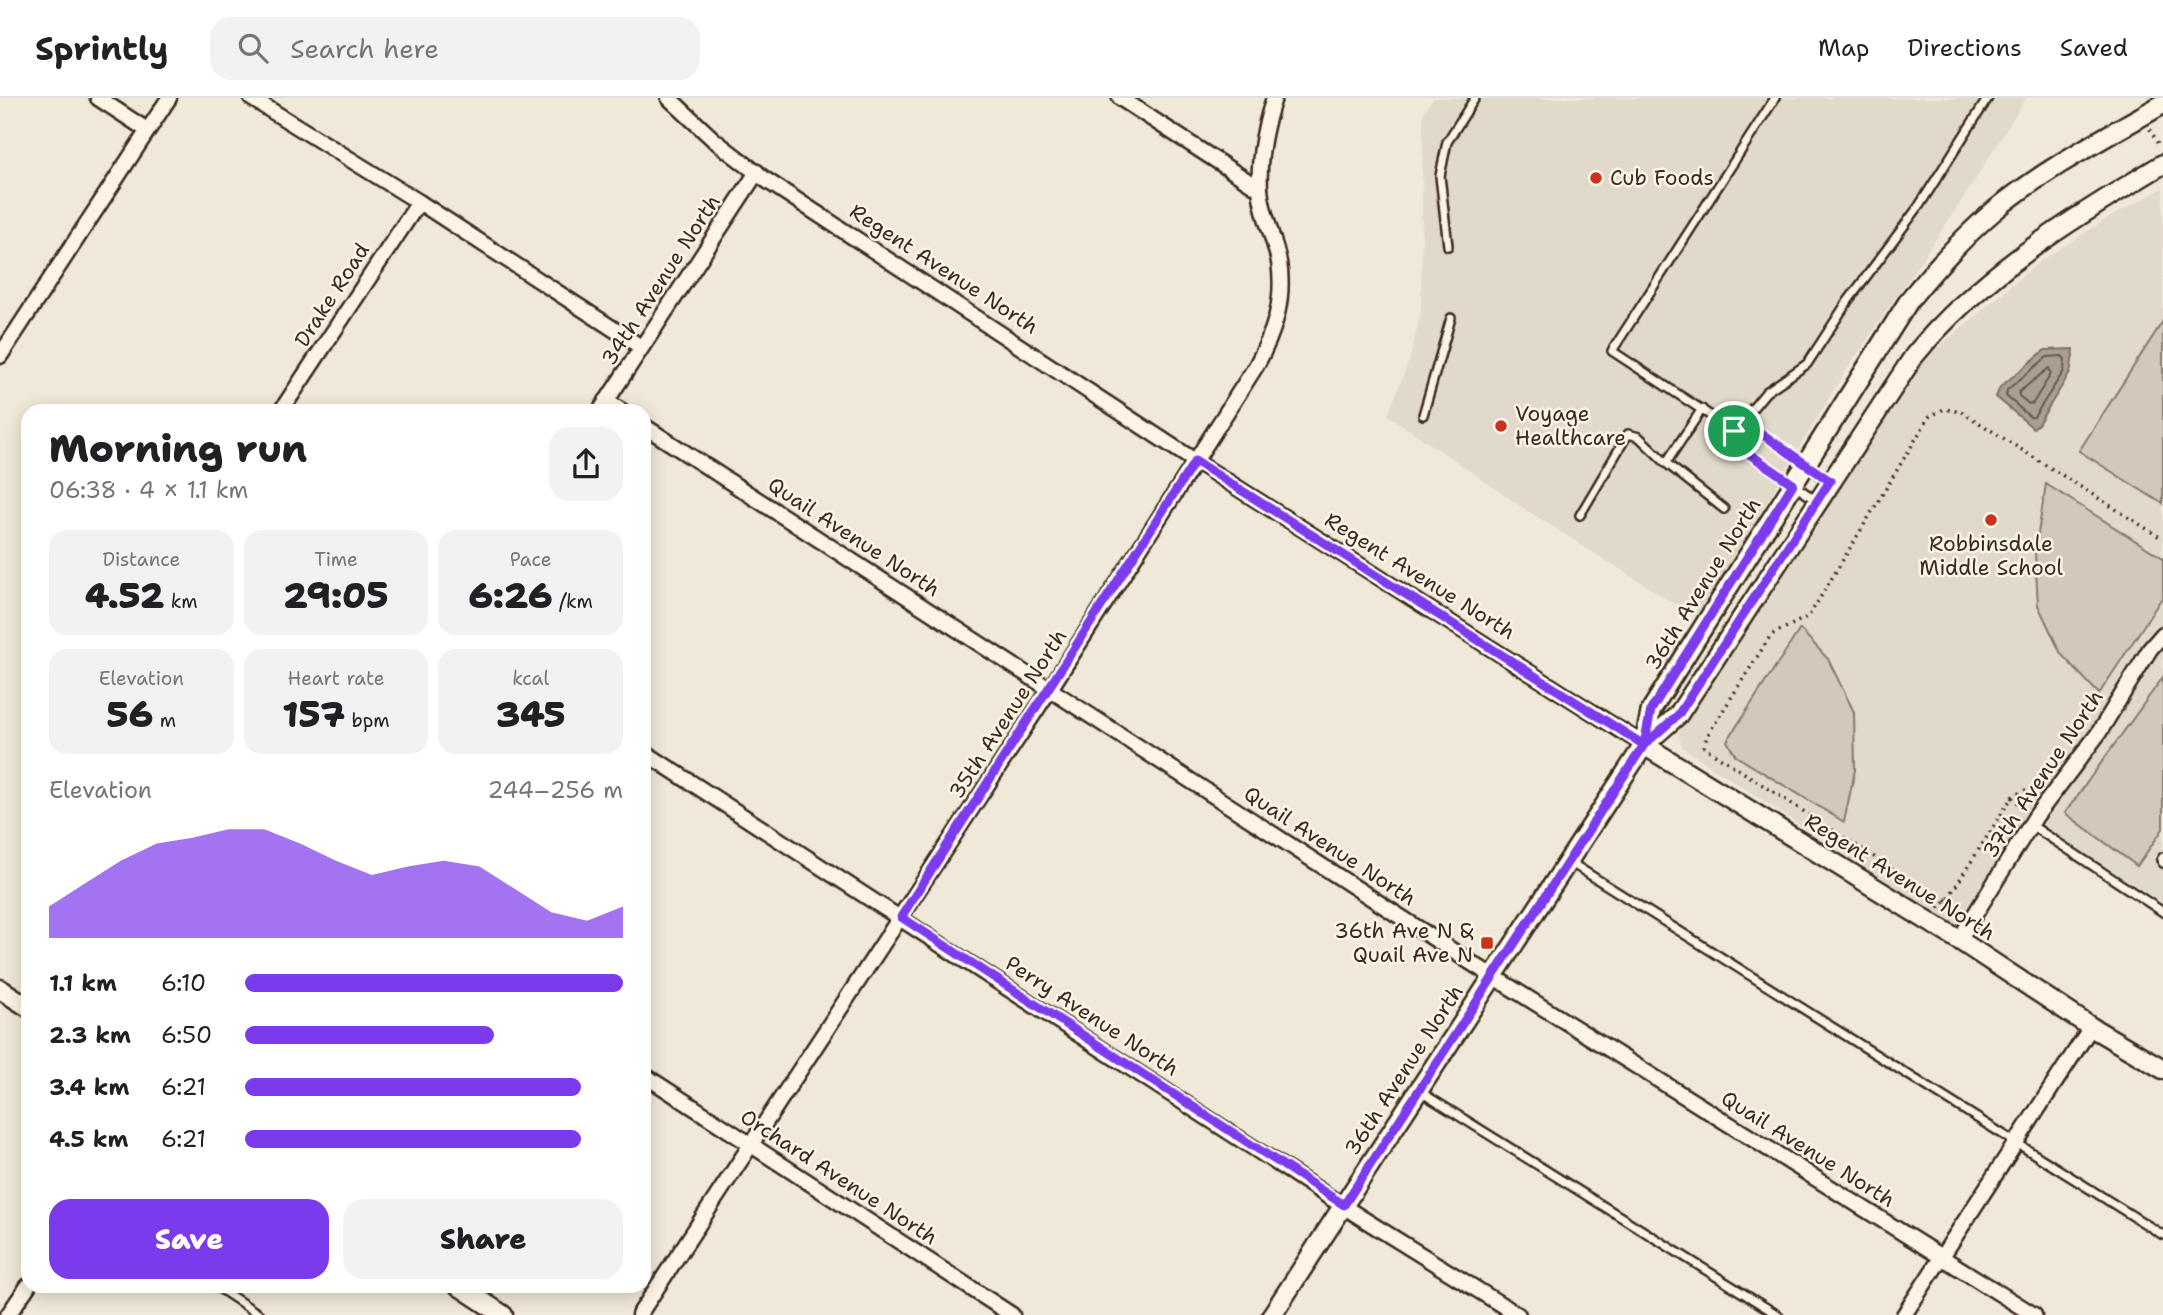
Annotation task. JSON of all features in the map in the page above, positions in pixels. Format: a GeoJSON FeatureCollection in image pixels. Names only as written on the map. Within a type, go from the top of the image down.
{"type":"FeatureCollection","features":[{"type":"Feature","properties":{"kind":"street"},"geometry":{"type":"LineString","coordinates":[[98,98],[147,130]]}},
{"type":"Feature","properties":{"kind":"street"},"geometry":{"type":"LineString","coordinates":[[0,356],[169,98]]}},
{"type":"Feature","properties":{"kind":"street"},"geometry":{"type":"LineString","coordinates":[[251,98],[419,202],[641,347]]}},
{"type":"Feature","properties":{"kind":"street","name":"Regent Avenue North"},"geometry":{"type":"LineString","coordinates":[[669,98],[714,140],[757,172],[1195,461],[1644,745],[1959,940],[2091,1027],[2163,1069]]}},
{"type":"Feature","properties":{"kind":"street"},"geometry":{"type":"LineString","coordinates":[[1120,98],[1260,189]]}},
{"type":"Feature","properties":{"kind":"street","name":"35th Avenue North"},"geometry":{"type":"LineString","coordinates":[[639,1315],[1050,689],[1270,341],[1278,316],[1281,289],[1279,261],[1260,189],[1259,162],[1274,98]]}},
{"type":"Feature","properties":{"kind":"street","name":"36th Avenue North"},"geometry":{"type":"LineString","coordinates":[[1644,745],[1651,710],[1910,299],[1954,248],[1995,210],[2091,145],[2163,104]]}},
{"type":"Feature","properties":{"kind":"street","name":"36th Avenue North"},"geometry":{"type":"LineString","coordinates":[[1272,1315],[1567,860],[1644,745],[1678,715],[1914,356],[1951,315],[2022,255],[2163,164]]}},
{"type":"Feature","properties":{"kind":"street","name":"34th Avenue North"},"geometry":{"type":"LineString","coordinates":[[604,404],[757,172]]}},
{"type":"Feature","properties":{"kind":"street","name":"Drake Road"},"geometry":{"type":"LineString","coordinates":[[286,404],[419,202]]}},
{"type":"Feature","properties":{"kind":"street","name":"Quail Avenue North"},"geometry":{"type":"LineString","coordinates":[[651,431],[1492,976],[2034,1315]]}},
{"type":"Feature","properties":{"kind":"street","name":"37th Avenue North"},"geometry":{"type":"LineString","coordinates":[[1959,940],[2031,825],[2091,744],[2150,649],[2163,634]]}},
{"type":"Feature","properties":{"kind":"street","name":"Perry Avenue North"},"geometry":{"type":"LineString","coordinates":[[651,756],[1518,1315]]}},
{"type":"Feature","properties":{"kind":"street"},"geometry":{"type":"LineString","coordinates":[[0,989],[21,1002]]}},
{"type":"Feature","properties":{"kind":"street"},"geometry":{"type":"LineString","coordinates":[[1904,1315],[2091,1027]]}},
{"type":"Feature","properties":{"kind":"street","name":"Orchard Avenue North"},"geometry":{"type":"LineString","coordinates":[[651,1080],[1012,1315]]}},
{"type":"Feature","properties":{"kind":"street"},"geometry":{"type":"LineString","coordinates":[[9,1312],[23,1293]]}},
{"type":"Feature","properties":{"kind":"street"},"geometry":{"type":"LineString","coordinates":[[470,1293],[503,1315]]}},
{"type":"Feature","properties":{"kind":"lane"},"geometry":{"type":"LineString","coordinates":[[1448,246],[1440,176],[1447,142],[1475,98]]}},
{"type":"Feature","properties":{"kind":"lane"},"geometry":{"type":"LineString","coordinates":[[1776,98],[1612,351],[1734,431],[1742,449],[1818,502]]}},
{"type":"Feature","properties":{"kind":"lane"},"geometry":{"type":"LineString","coordinates":[[1734,431],[1766,392],[1807,364],[1848,301],[1919,206],[1988,98]]}},
{"type":"Feature","properties":{"kind":"lane"},"geometry":{"type":"LineString","coordinates":[[1423,415],[1451,318]]}},
{"type":"Feature","properties":{"kind":"lane"},"geometry":{"type":"LineString","coordinates":[[1665,463],[1702,409]]}},
{"type":"Feature","properties":{"kind":"lane"},"geometry":{"type":"LineString","coordinates":[[1734,431],[1755,429],[1830,481]]}},
{"type":"Feature","properties":{"kind":"lane"},"geometry":{"type":"LineString","coordinates":[[1580,515],[1628,434],[1639,437],[1665,463],[1724,509]]}},
{"type":"Feature","properties":{"kind":"lane"},"geometry":{"type":"LineString","coordinates":[[2031,825],[2163,912]]}},
{"type":"Feature","properties":{"kind":"lane"},"geometry":{"type":"LineString","coordinates":[[2163,857],[2163,863]]}},
{"type":"Feature","properties":{"kind":"lane"},"geometry":{"type":"LineString","coordinates":[[1567,860],[2163,1235]]}},
{"type":"Feature","properties":{"kind":"lane"},"geometry":{"type":"LineString","coordinates":[[1418,1090],[1778,1315]]}},
{"type":"Feature","properties":{"kind":"lane"},"geometry":{"type":"LineString","coordinates":[[227,1293],[260,1315]]}},
{"type":"Feature","properties":{"kind":"path"},"geometry":{"type":"LineString","coordinates":[[1947,900],[1919,886],[1704,747],[1707,736],[1771,635],[1809,616],[1929,417],[1944,410],[1962,412],[2163,539]]}},
{"type":"Feature","properties":{"kind":"path"},"geometry":{"type":"LineString","coordinates":[[1939,908],[1947,900],[2012,797],[2049,778]]}},
{"type":"Feature","properties":{"kind":"path"},"geometry":{"type":"LineString","coordinates":[[2012,797],[2026,810]]}},
{"type":"Feature","properties":{"kind":"shaded area"},"geometry":{"type":"Polygon","coordinates":[[[1433,98],[2026,98],[1963,199],[1843,375],[1697,618],[1528,511],[1388,415],[1410,358],[1421,312],[1423,114],[1433,98]]]}},
{"type":"Feature","properties":{"kind":"shaded area","name":"Robbinsdale Middle School"},"geometry":{"type":"Polygon","coordinates":[[[2163,188],[2163,903],[2028,816],[1957,928],[1683,748],[1678,735],[1680,728],[1931,354],[2039,262],[2163,188]]]}},
{"type":"Feature","properties":{"kind":"shaded area"},"geometry":{"type":"Polygon","coordinates":[[[2163,321],[2163,504],[2079,451],[2163,321]]]}},
{"type":"Feature","properties":{"kind":"shaded area"},"geometry":{"type":"Polygon","coordinates":[[[2046,484],[2163,558],[2163,596],[2099,694],[2061,654],[2038,605],[2035,552],[2046,484]]]}},
{"type":"Feature","properties":{"kind":"shaded area"},"geometry":{"type":"Polygon","coordinates":[[[1800,629],[1828,659],[1854,712],[1855,770],[1844,822],[1736,756],[1727,741],[1800,629]]]}},
{"type":"Feature","properties":{"kind":"shaded area"},"geometry":{"type":"Polygon","coordinates":[[[2163,677],[2163,829],[2137,866],[2065,813],[2163,677]]]}},
{"type":"Feature","properties":{"kind":"water"},"geometry":{"type":"Polygon","coordinates":[[[2074,349],[2070,373],[2033,428],[1996,397],[2000,387],[2045,350],[2074,349]]]}},
{"type":"Feature","properties":{"kind":"place","name":"Cub Foods"},"geometry":{"type":"Point","coordinates":[1596,178]}},
{"type":"Feature","properties":{"kind":"place","name":"Voyage Healthcare"},"geometry":{"type":"Point","coordinates":[1501,426]}},
{"type":"Feature","properties":{"kind":"place","name":"Robbinsdale Middle School"},"geometry":{"type":"Point","coordinates":[1991,520]}},
{"type":"Feature","properties":{"kind":"place","name":"36th Ave N & Quail Ave N"},"geometry":{"type":"Point","coordinates":[1487,943]}},
{"type":"Feature","properties":{"kind":"route"},"geometry":{"type":"LineString","coordinates":[[1734,431],[1742,449],[1793,484],[1651,710],[1644,745],[1195,461],[901,917],[1344,1205],[1644,745],[1678,715],[1830,481],[1755,429],[1734,431]]}}]}
